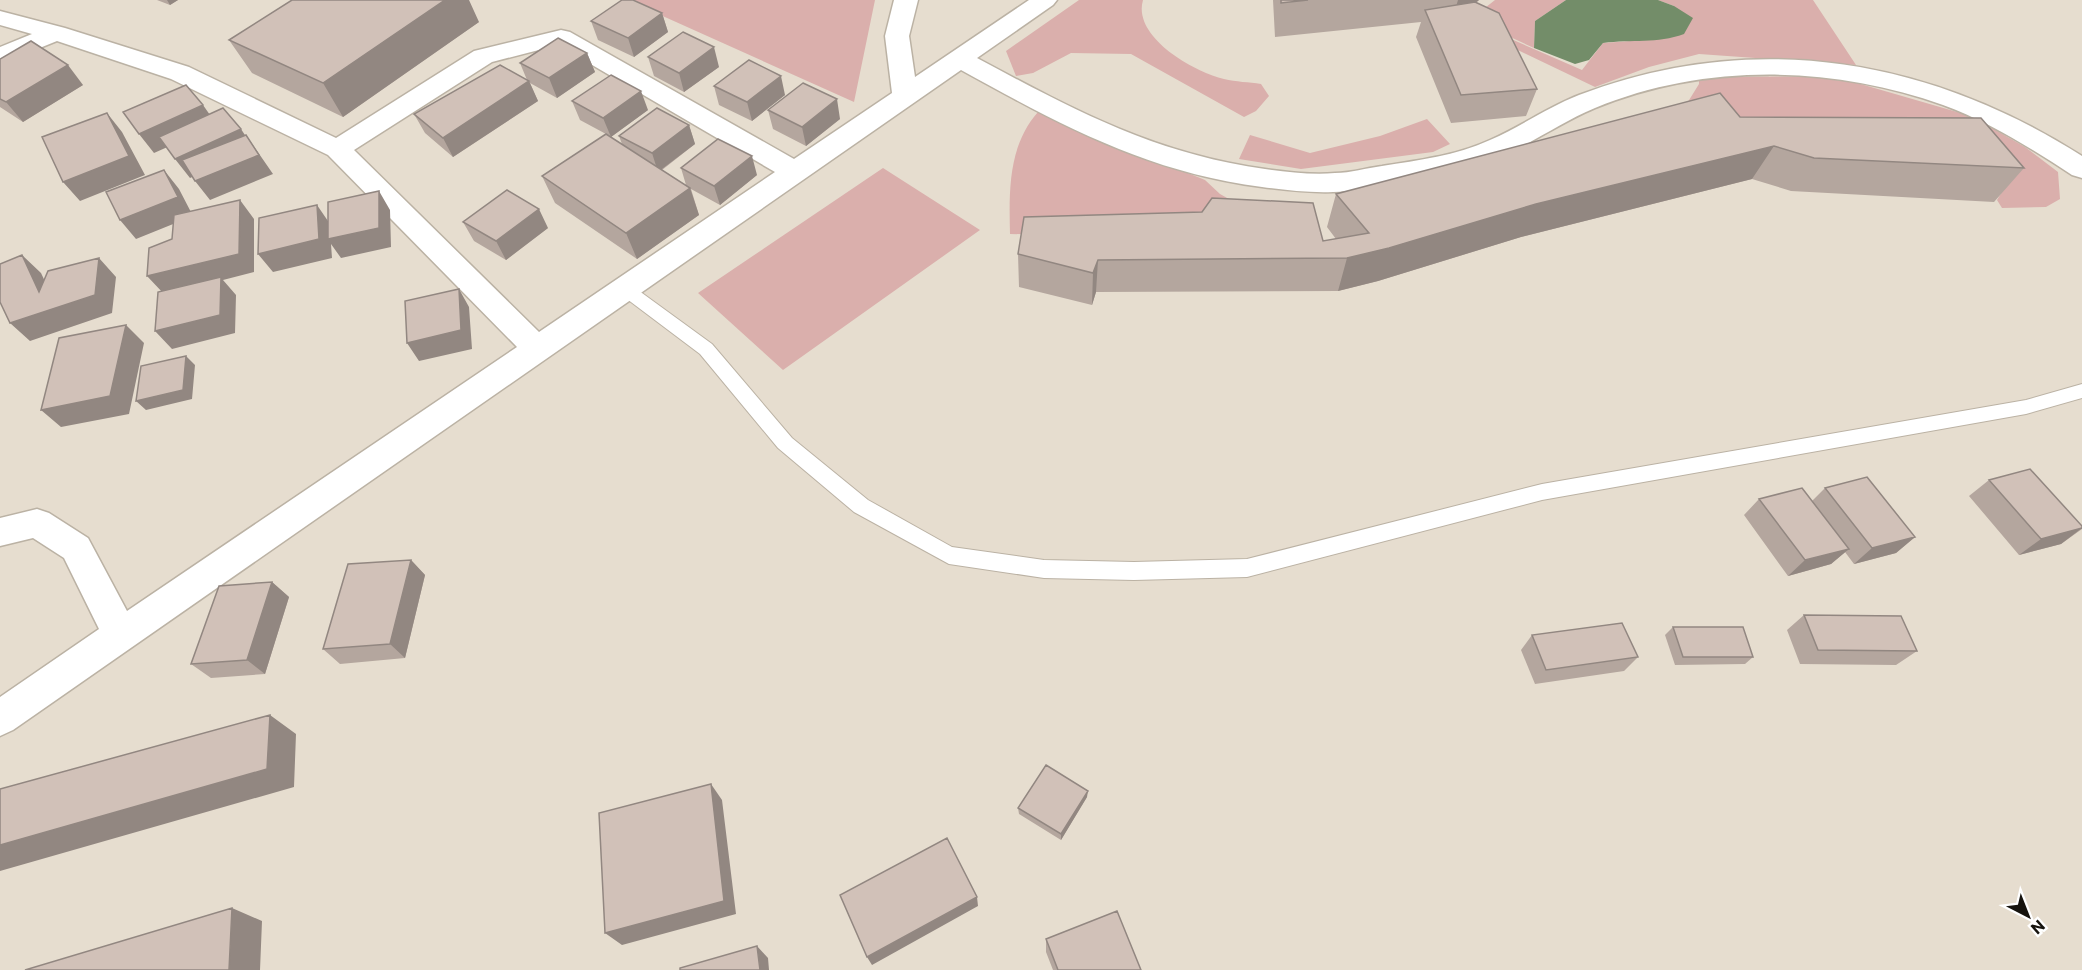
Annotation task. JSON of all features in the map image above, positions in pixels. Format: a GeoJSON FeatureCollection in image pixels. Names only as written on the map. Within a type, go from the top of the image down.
{"type":"FeatureCollection","features":[{"type":"Feature","properties":{"kind":"street"},"geometry":{"type":"LineString","coordinates":[[905,96],[897,36],[906,0]]}},
{"type":"Feature","properties":{"kind":"street"},"geometry":{"type":"LineString","coordinates":[[0,718],[1045,0]]}},
{"type":"Feature","properties":{"kind":"street"},"geometry":{"type":"LineString","coordinates":[[0,18],[56,33],[180,74],[337,149],[537,348]]}},
{"type":"Feature","properties":{"kind":"street"},"geometry":{"type":"LineString","coordinates":[[0,56],[56,33]]}},
{"type":"Feature","properties":{"kind":"street"},"geometry":{"type":"LineString","coordinates":[[337,149],[483,56],[561,37],[796,172]]}},
{"type":"Feature","properties":{"kind":"street"},"geometry":{"type":"LineString","coordinates":[[960,59],[1072,119],[1126,143],[1188,163],[1257,177],[1332,183],[1416,171],[1476,156],[1539,127],[1583,103],[1633,84],[1706,69],[1770,67],[1839,70],[1950,99],[2000,120],[2082,170]]}},
{"type":"Feature","properties":{"kind":"street"},"geometry":{"type":"LineString","coordinates":[[0,532],[37,523],[76,548],[120,634]]}},
{"type":"Feature","properties":{"kind":"lane"},"geometry":{"type":"LineString","coordinates":[[625,289],[706,349],[784,443],[861,506],[949,555],[1044,569],[1134,571],[1247,568],[1542,492],[2026,407],[2082,391]]}},
{"type":"Feature","properties":{"kind":"shaded area"},"geometry":{"type":"Polygon","coordinates":[[[627,0],[875,0],[854,102],[627,0]]]}},
{"type":"Feature","properties":{"kind":"shaded area"},"geometry":{"type":"Polygon","coordinates":[[[1079,0],[1143,0],[1142,14],[1147,27],[1168,51],[1182,61],[1211,75],[1261,84],[1269,96],[1256,111],[1244,117],[1131,54],[1071,53],[1033,73],[1016,76],[1006,51],[1079,0]]]}},
{"type":"Feature","properties":{"kind":"shaded area"},"geometry":{"type":"Polygon","coordinates":[[[1495,0],[1566,0],[1535,21],[1534,48],[1471,19],[1495,0]]]}},
{"type":"Feature","properties":{"kind":"shaded area"},"geometry":{"type":"Polygon","coordinates":[[[1566,0],[1658,0],[1674,6],[1693,18],[1684,34],[1654,40],[1603,43],[1589,60],[1575,64],[1534,48],[1535,21],[1566,0]]]}},
{"type":"Feature","properties":{"kind":"shaded area"},"geometry":{"type":"Polygon","coordinates":[[[1658,0],[1813,0],[1856,65],[1699,54],[1649,67],[1595,87],[1476,30],[1470,21],[1582,70],[1603,43],[1645,40],[1674,6],[1658,0]]]}},
{"type":"Feature","properties":{"kind":"shaded area"},"geometry":{"type":"Polygon","coordinates":[[[1833,76],[1971,116],[2025,147],[2058,172],[2060,199],[2046,207],[2002,208],[1997,200],[2008,182],[1673,126],[1699,84],[1699,77],[1833,76]]]}},
{"type":"Feature","properties":{"kind":"shaded area"},"geometry":{"type":"Polygon","coordinates":[[[1038,112],[1205,180],[1220,194],[1256,214],[1176,237],[1010,234],[1012,170],[1021,139],[1038,112]]]}},
{"type":"Feature","properties":{"kind":"shaded area"},"geometry":{"type":"Polygon","coordinates":[[[1427,119],[1450,144],[1433,152],[1301,169],[1239,159],[1250,135],[1310,153],[1380,136],[1427,119]]]}},
{"type":"Feature","properties":{"kind":"shaded area"},"geometry":{"type":"Polygon","coordinates":[[[883,168],[980,230],[783,370],[698,293],[883,168]]]}},
{"type":"Feature","properties":{"kind":"building"},"geometry":{"type":"Polygon","coordinates":[[[292,0],[445,0],[323,83],[229,40],[292,0]]]}},
{"type":"Feature","properties":{"kind":"building"},"geometry":{"type":"Polygon","coordinates":[[[622,0],[633,0],[662,13],[628,38],[591,21],[622,0]]]}},
{"type":"Feature","properties":{"kind":"building"},"geometry":{"type":"Polygon","coordinates":[[[1281,0],[1308,0],[1281,3],[1281,0]]]}},
{"type":"Feature","properties":{"kind":"building"},"geometry":{"type":"Polygon","coordinates":[[[1475,2],[1499,13],[1537,89],[1461,95],[1425,10],[1475,2]]]}},
{"type":"Feature","properties":{"kind":"building"},"geometry":{"type":"Polygon","coordinates":[[[683,32],[714,47],[679,73],[648,57],[683,32]]]}},
{"type":"Feature","properties":{"kind":"building"},"geometry":{"type":"Polygon","coordinates":[[[558,38],[587,53],[549,78],[520,63],[558,38]]]}},
{"type":"Feature","properties":{"kind":"building"},"geometry":{"type":"Polygon","coordinates":[[[31,41],[68,65],[6,102],[0,99],[0,59],[31,41]]]}},
{"type":"Feature","properties":{"kind":"building"},"geometry":{"type":"Polygon","coordinates":[[[749,60],[781,76],[747,102],[714,86],[749,60]]]}},
{"type":"Feature","properties":{"kind":"building"},"geometry":{"type":"Polygon","coordinates":[[[500,65],[529,81],[443,138],[414,114],[500,65]]]}},
{"type":"Feature","properties":{"kind":"building"},"geometry":{"type":"Polygon","coordinates":[[[611,75],[641,91],[603,118],[572,101],[611,75]]]}},
{"type":"Feature","properties":{"kind":"building"},"geometry":{"type":"Polygon","coordinates":[[[803,83],[837,99],[802,127],[768,110],[803,83]]]}},
{"type":"Feature","properties":{"kind":"building"},"geometry":{"type":"Polygon","coordinates":[[[186,85],[203,105],[139,134],[123,112],[186,85]]]}},
{"type":"Feature","properties":{"kind":"building"},"geometry":{"type":"Polygon","coordinates":[[[1720,93],[1740,117],[1981,118],[2024,168],[1814,158],[1774,146],[1536,204],[1389,248],[1347,258],[1098,260],[1093,273],[1018,254],[1024,217],[1202,212],[1212,198],[1313,203],[1323,241],[1369,233],[1336,194],[1720,93]]]}},
{"type":"Feature","properties":{"kind":"building"},"geometry":{"type":"Polygon","coordinates":[[[223,108],[241,129],[175,159],[159,137],[223,108]]]}},
{"type":"Feature","properties":{"kind":"building"},"geometry":{"type":"Polygon","coordinates":[[[657,108],[689,125],[652,153],[619,136],[657,108]]]}},
{"type":"Feature","properties":{"kind":"building"},"geometry":{"type":"Polygon","coordinates":[[[107,113],[129,156],[63,182],[42,137],[107,113]]]}},
{"type":"Feature","properties":{"kind":"building"},"geometry":{"type":"Polygon","coordinates":[[[606,134],[690,188],[626,233],[542,176],[606,134]]]}},
{"type":"Feature","properties":{"kind":"building"},"geometry":{"type":"Polygon","coordinates":[[[246,135],[259,155],[195,181],[182,160],[246,135]]]}},
{"type":"Feature","properties":{"kind":"building"},"geometry":{"type":"Polygon","coordinates":[[[718,139],[752,156],[714,186],[681,168],[718,139]]]}},
{"type":"Feature","properties":{"kind":"building"},"geometry":{"type":"Polygon","coordinates":[[[164,170],[178,197],[120,220],[106,192],[164,170]]]}},
{"type":"Feature","properties":{"kind":"building"},"geometry":{"type":"Polygon","coordinates":[[[507,190],[539,209],[496,241],[463,222],[507,190]]]}},
{"type":"Feature","properties":{"kind":"building"},"geometry":{"type":"Polygon","coordinates":[[[379,191],[379,228],[328,239],[328,202],[379,191]]]}},
{"type":"Feature","properties":{"kind":"building"},"geometry":{"type":"Polygon","coordinates":[[[240,200],[239,254],[147,276],[149,248],[172,239],[174,215],[240,200]]]}},
{"type":"Feature","properties":{"kind":"building"},"geometry":{"type":"Polygon","coordinates":[[[317,205],[319,239],[258,254],[259,218],[317,205]]]}},
{"type":"Feature","properties":{"kind":"building"},"geometry":{"type":"Polygon","coordinates":[[[22,255],[39,292],[48,271],[99,258],[95,295],[10,323],[0,302],[0,264],[22,255]]]}},
{"type":"Feature","properties":{"kind":"building"},"geometry":{"type":"Polygon","coordinates":[[[221,277],[220,315],[155,331],[158,292],[221,277]]]}},
{"type":"Feature","properties":{"kind":"building"},"geometry":{"type":"Polygon","coordinates":[[[459,289],[461,330],[407,343],[405,301],[459,289]]]}},
{"type":"Feature","properties":{"kind":"building"},"geometry":{"type":"Polygon","coordinates":[[[126,325],[110,396],[41,410],[59,338],[126,325]]]}},
{"type":"Feature","properties":{"kind":"building"},"geometry":{"type":"Polygon","coordinates":[[[186,356],[183,390],[136,401],[141,366],[186,356]]]}},
{"type":"Feature","properties":{"kind":"building"},"geometry":{"type":"Polygon","coordinates":[[[2030,469],[2082,528],[2041,539],[1989,480],[2030,469]]]}},
{"type":"Feature","properties":{"kind":"building"},"geometry":{"type":"Polygon","coordinates":[[[1867,477],[1915,537],[1872,548],[1825,488],[1867,477]]]}},
{"type":"Feature","properties":{"kind":"building"},"geometry":{"type":"Polygon","coordinates":[[[1802,488],[1849,549],[1805,560],[1759,499],[1802,488]]]}},
{"type":"Feature","properties":{"kind":"building"},"geometry":{"type":"Polygon","coordinates":[[[411,560],[390,644],[323,649],[348,564],[411,560]]]}},
{"type":"Feature","properties":{"kind":"building"},"geometry":{"type":"Polygon","coordinates":[[[272,582],[247,660],[191,664],[219,586],[272,582]]]}},
{"type":"Feature","properties":{"kind":"building"},"geometry":{"type":"Polygon","coordinates":[[[1804,615],[1901,616],[1917,651],[1818,650],[1804,615]]]}},
{"type":"Feature","properties":{"kind":"building"},"geometry":{"type":"Polygon","coordinates":[[[1622,623],[1638,657],[1546,670],[1532,635],[1622,623]]]}},
{"type":"Feature","properties":{"kind":"building"},"geometry":{"type":"Polygon","coordinates":[[[1673,627],[1743,627],[1753,657],[1683,657],[1673,627]]]}},
{"type":"Feature","properties":{"kind":"building"},"geometry":{"type":"Polygon","coordinates":[[[270,715],[267,769],[0,845],[0,789],[270,715]]]}},
{"type":"Feature","properties":{"kind":"building"},"geometry":{"type":"Polygon","coordinates":[[[1046,765],[1088,791],[1061,834],[1018,808],[1046,765]]]}},
{"type":"Feature","properties":{"kind":"building"},"geometry":{"type":"Polygon","coordinates":[[[711,784],[724,901],[605,933],[599,813],[711,784]]]}},
{"type":"Feature","properties":{"kind":"building"},"geometry":{"type":"Polygon","coordinates":[[[947,838],[977,897],[867,957],[840,895],[947,838]]]}},
{"type":"Feature","properties":{"kind":"building"},"geometry":{"type":"Polygon","coordinates":[[[232,908],[229,970],[25,970],[232,908]]]}},
{"type":"Feature","properties":{"kind":"building"},"geometry":{"type":"Polygon","coordinates":[[[1117,911],[1141,970],[1058,970],[1046,939],[1117,911]]]}},
{"type":"Feature","properties":{"kind":"building"},"geometry":{"type":"Polygon","coordinates":[[[757,946],[760,970],[680,970],[680,968],[757,946]]]}}]}
